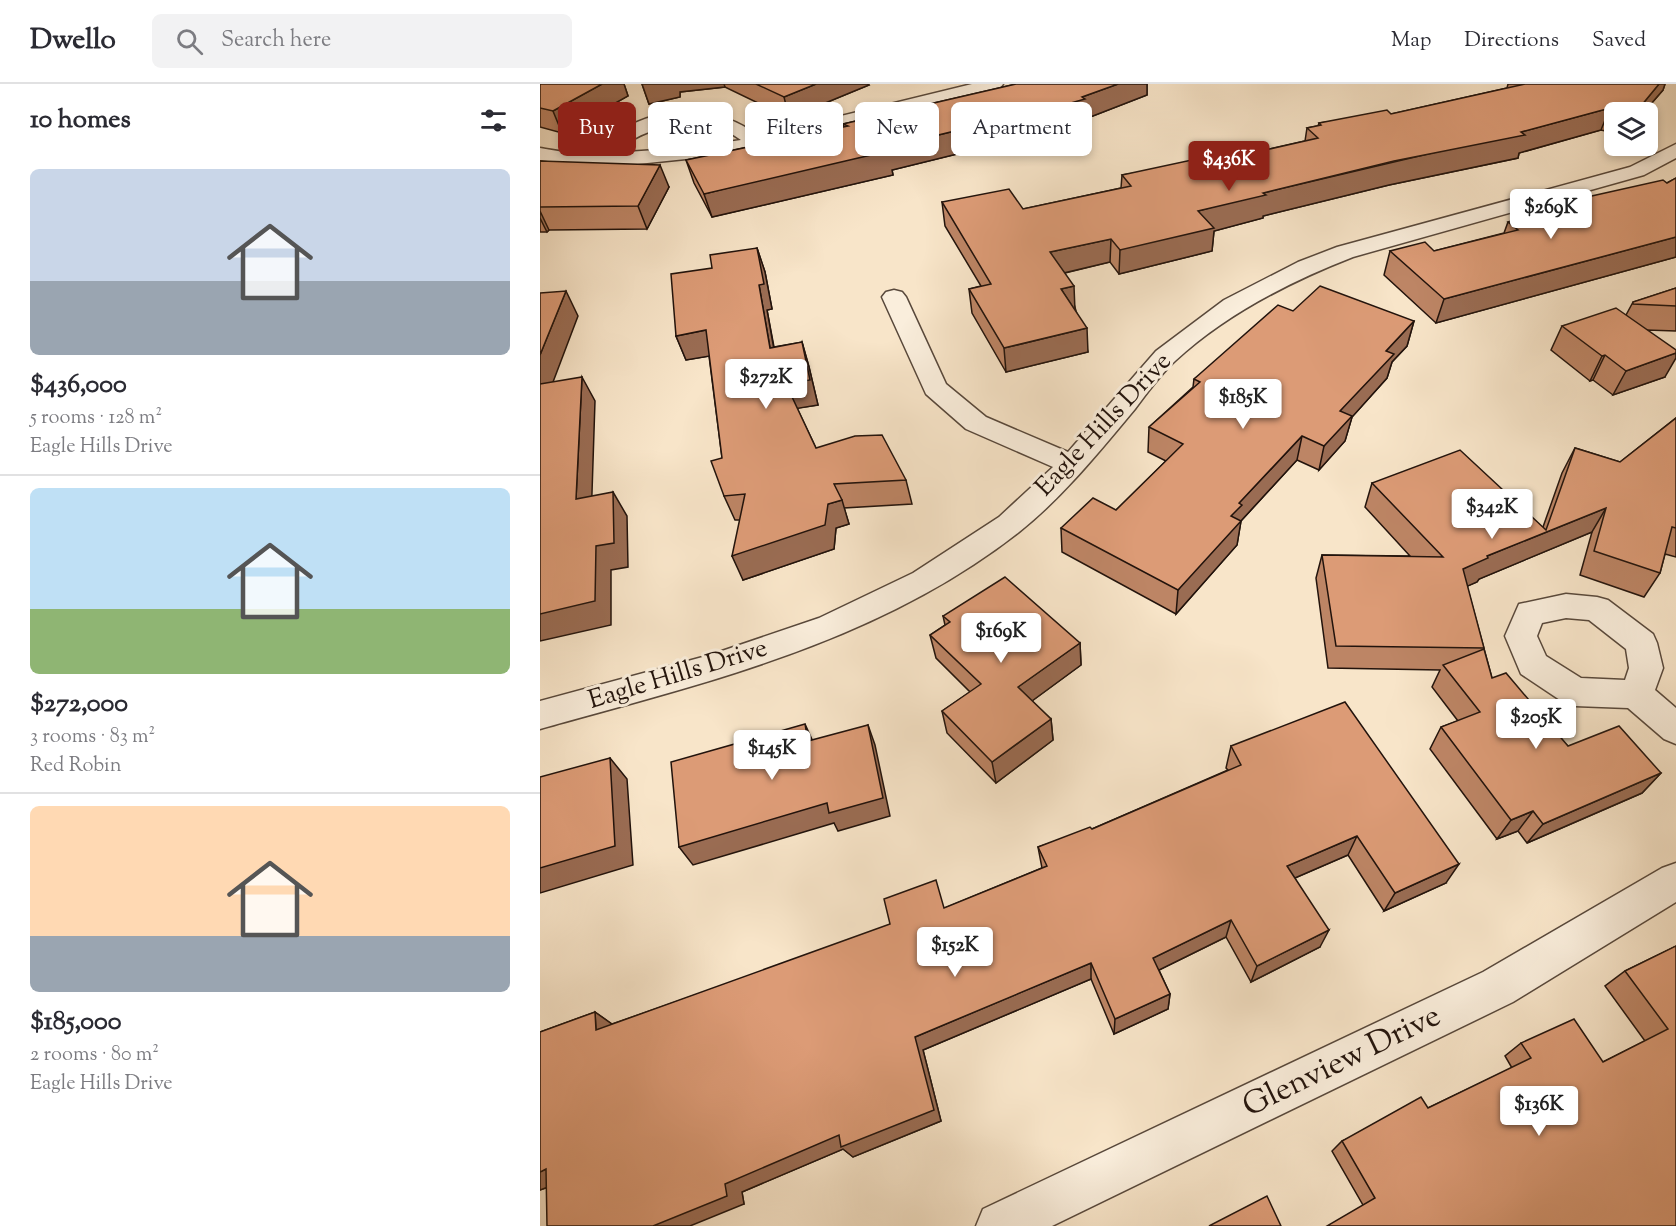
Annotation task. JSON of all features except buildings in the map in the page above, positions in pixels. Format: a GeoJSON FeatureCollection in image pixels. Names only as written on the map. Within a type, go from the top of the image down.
{"type":"FeatureCollection","features":[{"type":"Feature","properties":{"kind":"street"},"geometry":{"type":"LineString","coordinates":[[843,121],[994,84]]}},
{"type":"Feature","properties":{"kind":"street"},"geometry":{"type":"LineString","coordinates":[[592,158],[638,127],[669,119],[692,116],[725,121],[745,133]]}},
{"type":"Feature","properties":{"kind":"street"},"geometry":{"type":"LineString","coordinates":[[540,154],[628,159],[685,154],[745,144]]}},
{"type":"Feature","properties":{"kind":"street","name":"Eagle Hills Drive"},"geometry":{"type":"LineString","coordinates":[[540,715],[711,668],[830,627],[924,581],[1009,524],[1073,465],[1165,356],[1232,305],[1306,267],[1345,252],[1637,171],[1676,150]]}},
{"type":"Feature","properties":{"kind":"street"},"geometry":{"type":"LineString","coordinates":[[894,297],[935,388],[976,423],[1073,465]]}},
{"type":"Feature","properties":{"kind":"street"},"geometry":{"type":"LineString","coordinates":[[1636,694],[1676,729]]}},
{"type":"Feature","properties":{"kind":"street","name":"Glenview Drive"},"geometry":{"type":"LineString","coordinates":[[1000,1226],[1498,987],[1676,881]]}}]}
